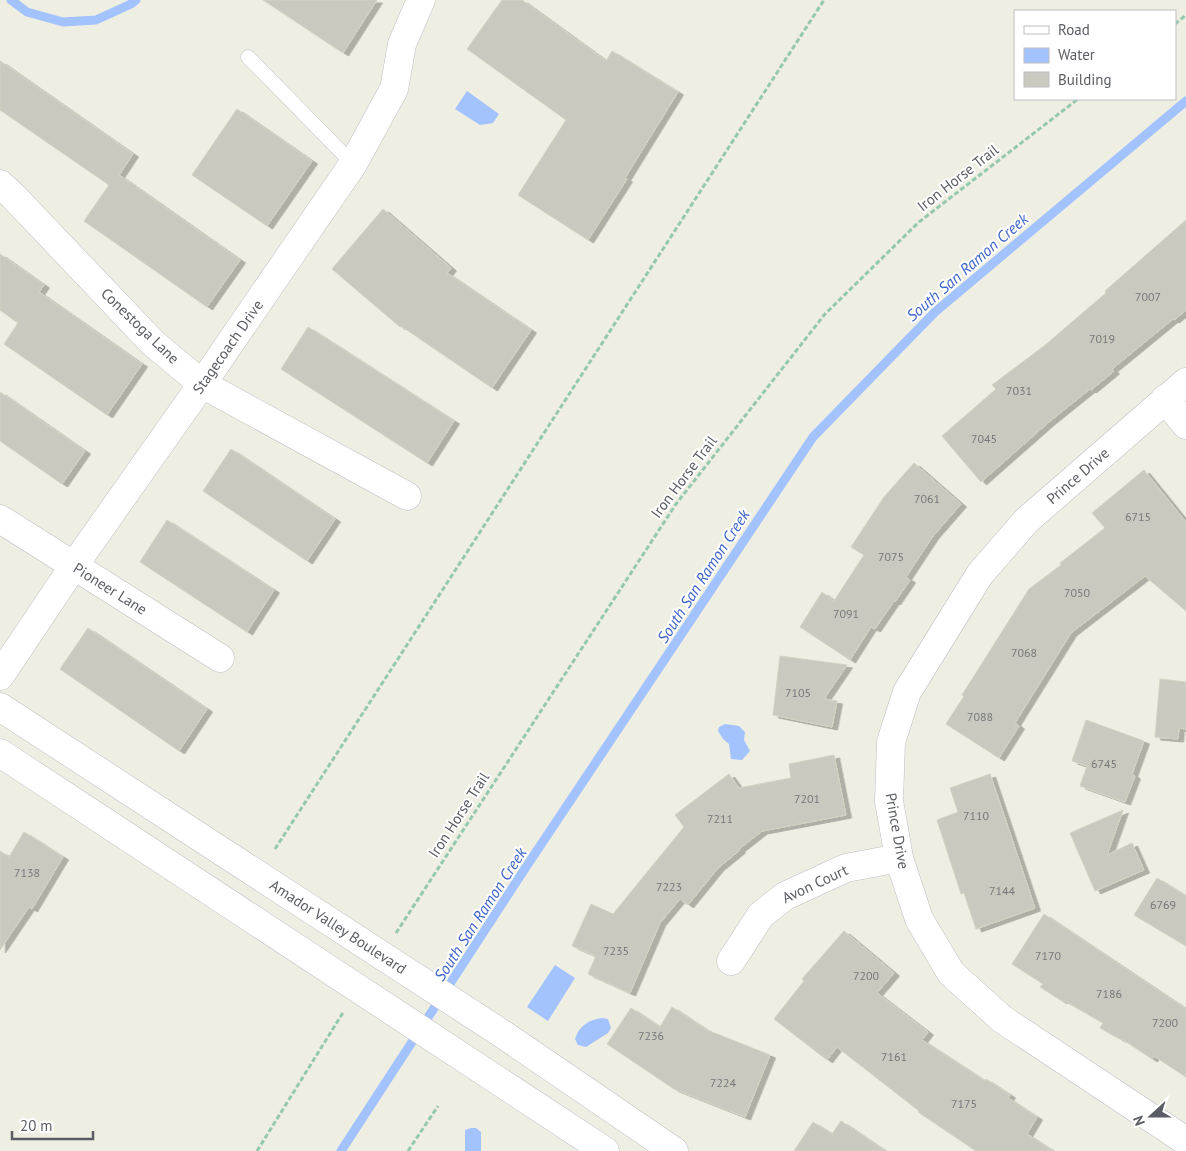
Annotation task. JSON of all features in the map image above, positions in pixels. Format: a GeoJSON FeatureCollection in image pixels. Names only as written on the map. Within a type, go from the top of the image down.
{"type":"FeatureCollection","features":[{"type":"Feature","properties":{"kind":"street","name":"Stagecoach Drive"},"geometry":{"type":"LineString","coordinates":[[0,676],[73,566],[202,384],[353,164],[394,89],[402,44],[421,0]]}},
{"type":"Feature","properties":{"kind":"street","name":"Conestoga Lane"},"geometry":{"type":"LineString","coordinates":[[0,184],[153,343],[202,384],[407,496]]}},
{"type":"Feature","properties":{"kind":"street","name":"Prince Drive"},"geometry":{"type":"LineString","coordinates":[[1186,382],[1027,520],[980,574],[907,692],[890,742],[889,802],[898,858],[919,919],[951,973],[1002,1019],[1186,1140]]}},
{"type":"Feature","properties":{"kind":"street"},"geometry":{"type":"LineString","coordinates":[[1165,400],[1186,425]]}},
{"type":"Feature","properties":{"kind":"street","name":"Pioneer Lane"},"geometry":{"type":"LineString","coordinates":[[0,519],[220,658]]}},
{"type":"Feature","properties":{"kind":"street","name":"Amador Valley Boulevard"},"geometry":{"type":"LineString","coordinates":[[0,706],[355,938],[394,953],[501,1033],[674,1151]]}},
{"type":"Feature","properties":{"kind":"street"},"geometry":{"type":"LineString","coordinates":[[0,753],[605,1151]]}},
{"type":"Feature","properties":{"kind":"street","name":"Avon Court"},"geometry":{"type":"LineString","coordinates":[[731,961],[761,915],[785,896],[846,868],[898,858]]}},
{"type":"Feature","properties":{"kind":"street"},"geometry":{"type":"LineString","coordinates":[[478,1067],[501,1033]]}},
{"type":"Feature","properties":{"kind":"lane"},"geometry":{"type":"LineString","coordinates":[[248,57],[353,164]]}},
{"type":"Feature","properties":{"kind":"path"},"geometry":{"type":"LineString","coordinates":[[275,850],[824,0]]}},
{"type":"Feature","properties":{"kind":"path"},"geometry":{"type":"LineString","coordinates":[[1176,23],[1186,15]]}},
{"type":"Feature","properties":{"kind":"path","name":"Iron Horse Trail"},"geometry":{"type":"LineString","coordinates":[[394,953],[676,504],[825,314],[919,222],[1077,100]]}},
{"type":"Feature","properties":{"kind":"path"},"geometry":{"type":"LineString","coordinates":[[257,1151],[343,1013]]}},
{"type":"Feature","properties":{"kind":"path"},"geometry":{"type":"LineString","coordinates":[[408,1151],[438,1106]]}},
{"type":"Feature","properties":{"kind":"water"},"geometry":{"type":"Polygon","coordinates":[[[467,91],[499,114],[493,123],[480,125],[455,109],[467,91]]]}},
{"type":"Feature","properties":{"kind":"water"},"geometry":{"type":"Polygon","coordinates":[[[725,724],[739,726],[745,732],[744,740],[750,751],[742,760],[731,759],[729,744],[718,731],[719,727],[725,724]]]}},
{"type":"Feature","properties":{"kind":"water"},"geometry":{"type":"Polygon","coordinates":[[[555,965],[575,978],[548,1021],[527,1007],[555,965]]]}},
{"type":"Feature","properties":{"kind":"water"},"geometry":{"type":"Polygon","coordinates":[[[608,1019],[611,1028],[608,1033],[586,1047],[578,1045],[575,1039],[582,1027],[592,1020],[608,1019]]]}},
{"type":"Feature","properties":{"kind":"water"},"geometry":{"type":"Polygon","coordinates":[[[476,1128],[481,1132],[481,1151],[465,1151],[465,1130],[476,1128]]]}},
{"type":"Feature","properties":{"kind":"building"},"geometry":{"type":"Polygon","coordinates":[[[263,0],[377,0],[343,53],[263,0]]]}},
{"type":"Feature","properties":{"kind":"building"},"geometry":{"type":"Polygon","coordinates":[[[502,0],[522,0],[606,61],[612,51],[678,92],[625,178],[627,179],[588,240],[518,195],[566,120],[467,49],[502,0]]]}},
{"type":"Feature","properties":{"kind":"building"},"geometry":{"type":"Polygon","coordinates":[[[0,61],[133,154],[119,175],[240,260],[207,307],[84,221],[109,185],[0,110],[0,61]]]}},
{"type":"Feature","properties":{"kind":"building"},"geometry":{"type":"Polygon","coordinates":[[[237,109],[312,161],[267,226],[192,175],[237,109]]]}},
{"type":"Feature","properties":{"kind":"building"},"geometry":{"type":"Polygon","coordinates":[[[383,209],[451,268],[447,273],[531,330],[492,388],[400,327],[332,269],[383,209]]]}},
{"type":"Feature","properties":{"kind":"building"},"geometry":{"type":"Polygon","coordinates":[[[1186,220],[1186,310],[1112,369],[1114,371],[1049,422],[981,482],[942,436],[996,389],[992,385],[1044,346],[1106,293],[1105,291],[1186,220]]]}},
{"type":"Feature","properties":{"kind":"building"},"geometry":{"type":"Polygon","coordinates":[[[0,254],[44,285],[39,292],[142,364],[107,415],[4,344],[18,323],[0,310],[0,254]]]}},
{"type":"Feature","properties":{"kind":"building"},"geometry":{"type":"Polygon","coordinates":[[[308,327],[454,421],[427,463],[281,369],[308,327]]]}},
{"type":"Feature","properties":{"kind":"building"},"geometry":{"type":"Polygon","coordinates":[[[0,392],[85,451],[62,484],[0,441],[0,392]]]}},
{"type":"Feature","properties":{"kind":"building"},"geometry":{"type":"Polygon","coordinates":[[[231,449],[335,519],[307,561],[203,491],[231,449]]]}},
{"type":"Feature","properties":{"kind":"building"},"geometry":{"type":"Polygon","coordinates":[[[914,463],[961,504],[933,536],[906,577],[910,580],[875,629],[871,627],[850,660],[800,627],[822,592],[834,601],[864,555],[851,547],[884,497],[914,463]]]}},
{"type":"Feature","properties":{"kind":"building"},"geometry":{"type":"Polygon","coordinates":[[[1144,470],[1186,522],[1186,611],[1145,576],[1071,633],[1015,723],[1019,726],[999,758],[946,724],[964,696],[962,695],[1029,589],[1105,528],[1092,513],[1144,470]]]}},
{"type":"Feature","properties":{"kind":"building"},"geometry":{"type":"Polygon","coordinates":[[[167,520],[274,590],[247,632],[140,562],[167,520]]]}},
{"type":"Feature","properties":{"kind":"building"},"geometry":{"type":"Polygon","coordinates":[[[88,628],[207,709],[179,751],[60,669],[88,628]]]}},
{"type":"Feature","properties":{"kind":"building"},"geometry":{"type":"Polygon","coordinates":[[[780,656],[847,665],[824,699],[837,701],[832,727],[773,715],[780,656]]]}},
{"type":"Feature","properties":{"kind":"building"},"geometry":{"type":"Polygon","coordinates":[[[1160,679],[1186,682],[1186,729],[1179,728],[1178,739],[1155,737],[1160,679]]]}},
{"type":"Feature","properties":{"kind":"building"},"geometry":{"type":"Polygon","coordinates":[[[1086,720],[1144,741],[1132,774],[1135,776],[1125,802],[1080,786],[1087,766],[1072,761],[1086,720]]]}},
{"type":"Feature","properties":{"kind":"building"},"geometry":{"type":"Polygon","coordinates":[[[834,755],[846,815],[762,831],[739,849],[718,868],[688,905],[680,899],[660,923],[630,993],[588,974],[596,956],[572,946],[591,904],[613,914],[684,827],[675,815],[729,774],[739,788],[791,778],[789,764],[834,755]]]}},
{"type":"Feature","properties":{"kind":"building"},"geometry":{"type":"Polygon","coordinates":[[[990,774],[1035,908],[976,929],[964,893],[961,894],[937,820],[958,812],[950,788],[990,774]]]}},
{"type":"Feature","properties":{"kind":"building"},"geometry":{"type":"Polygon","coordinates":[[[1123,810],[1107,855],[1132,843],[1144,870],[1095,891],[1070,833],[1123,810]]]}},
{"type":"Feature","properties":{"kind":"building"},"geometry":{"type":"Polygon","coordinates":[[[24,832],[63,857],[32,909],[29,907],[0,950],[0,851],[9,857],[24,832]]]}},
{"type":"Feature","properties":{"kind":"building"},"geometry":{"type":"Polygon","coordinates":[[[1157,878],[1186,896],[1186,946],[1134,915],[1157,878]]]}},
{"type":"Feature","properties":{"kind":"building"},"geometry":{"type":"Polygon","coordinates":[[[1044,914],[1186,1009],[1186,1077],[1154,1056],[1152,1059],[1122,1039],[1100,1028],[1103,1023],[1040,987],[1043,984],[1012,964],[1044,914]]]}},
{"type":"Feature","properties":{"kind":"building"},"geometry":{"type":"Polygon","coordinates":[[[844,931],[894,973],[877,993],[928,1032],[922,1040],[1010,1095],[1008,1098],[1037,1117],[1027,1134],[1053,1151],[976,1151],[918,1112],[837,1047],[827,1060],[774,1019],[804,981],[802,979],[844,931]]]}},
{"type":"Feature","properties":{"kind":"building"},"geometry":{"type":"Polygon","coordinates":[[[672,1007],[707,1030],[770,1055],[745,1117],[674,1089],[607,1044],[631,1008],[660,1027],[672,1007]]]}},
{"type":"Feature","properties":{"kind":"building"},"geometry":{"type":"Polygon","coordinates":[[[841,1121],[885,1151],[794,1151],[813,1122],[832,1134],[841,1121]]]}},
{"type":"Feature","properties":{"kind":"waterway"},"geometry":{"type":"LineString","coordinates":[[11,0],[27,12],[63,22],[96,20],[136,0]]}},
{"type":"Feature","properties":{"kind":"waterway","name":"South San Ramon Creek"},"geometry":{"type":"LineString","coordinates":[[341,1151],[524,870],[813,437],[935,312],[1186,101]]}}]}
